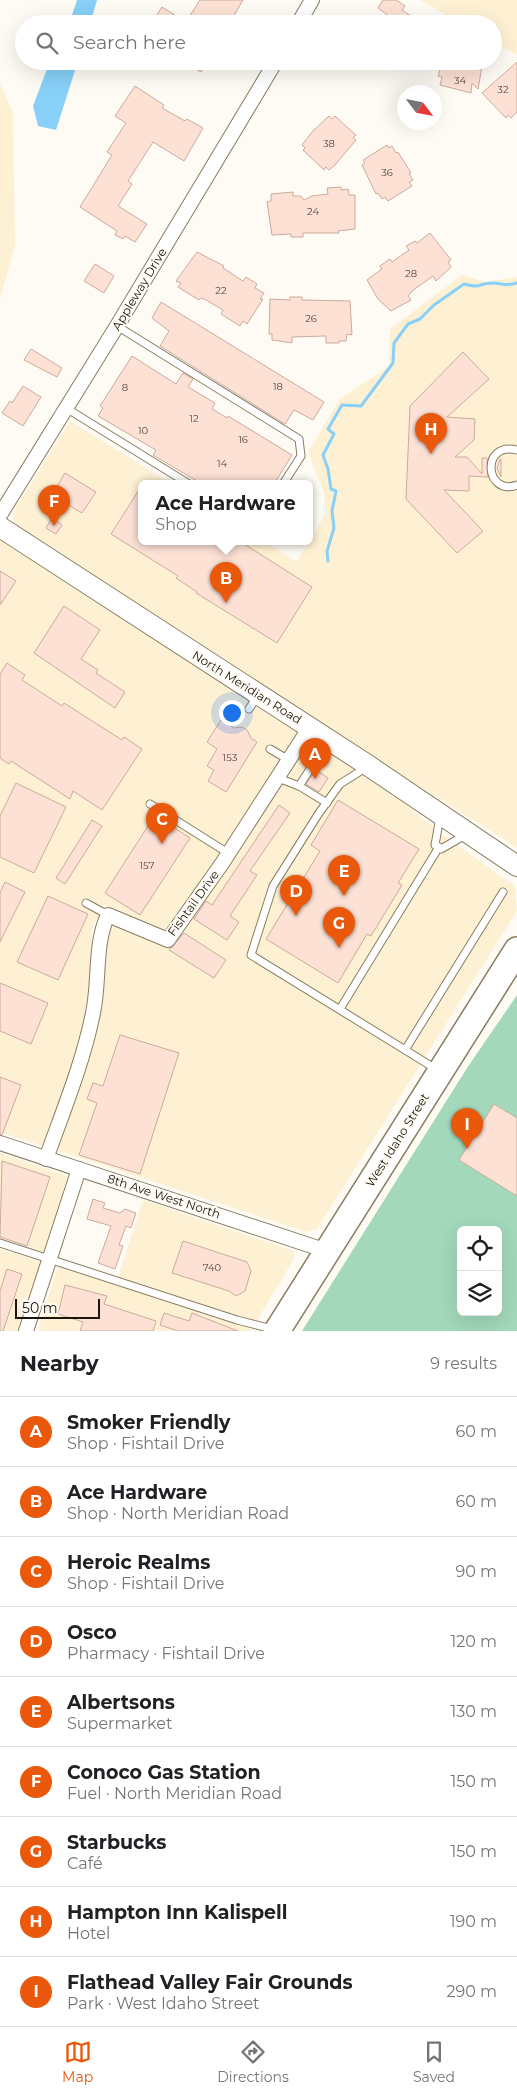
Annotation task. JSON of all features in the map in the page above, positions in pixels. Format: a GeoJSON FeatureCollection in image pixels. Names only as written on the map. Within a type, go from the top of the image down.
{"type":"FeatureCollection","features":[{"type":"Feature","properties":{"kind":"highway","name":"West Idaho Street"},"geometry":{"type":"LineString","coordinates":[[277,1331],[517,950]]}},
{"type":"Feature","properties":{"kind":"street"},"geometry":{"type":"LineString","coordinates":[[303,15],[312,0]]}},
{"type":"Feature","properties":{"kind":"street","name":"Appleway Drive"},"geometry":{"type":"LineString","coordinates":[[0,514],[117,326],[271,70]]}},
{"type":"Feature","properties":{"kind":"street","name":"North Meridian Road"},"geometry":{"type":"LineString","coordinates":[[0,527],[253,702],[310,728],[517,866]]}},
{"type":"Feature","properties":{"kind":"street","name":"Fishtail Drive"},"geometry":{"type":"LineString","coordinates":[[108,915],[168,940],[310,728]]}},
{"type":"Feature","properties":{"kind":"street"},"geometry":{"type":"LineString","coordinates":[[46,1159],[80,1062],[93,1015],[98,988],[101,930],[108,915]]}},
{"type":"Feature","properties":{"kind":"street","name":"8th Ave West North"},"geometry":{"type":"LineString","coordinates":[[0,1143],[327,1251]]}},
{"type":"Feature","properties":{"kind":"street"},"geometry":{"type":"LineString","coordinates":[[26,1331],[79,1170]]}},
{"type":"Feature","properties":{"kind":"lane"},"geometry":{"type":"LineString","coordinates":[[117,326],[299,439],[301,456],[286,480]]}},
{"type":"Feature","properties":{"kind":"lane"},"geometry":{"type":"LineString","coordinates":[[66,408],[183,480]]}},
{"type":"Feature","properties":{"kind":"lane"},"geometry":{"type":"LineString","coordinates":[[517,450],[511,449],[499,452],[491,462],[490,469],[495,481],[500,485],[507,487],[517,485]]}},
{"type":"Feature","properties":{"kind":"lane"},"geometry":{"type":"LineString","coordinates":[[270,749],[289,760]]}},
{"type":"Feature","properties":{"kind":"lane"},"geometry":{"type":"LineString","coordinates":[[299,786],[314,763]]}},
{"type":"Feature","properties":{"kind":"lane"},"geometry":{"type":"LineString","coordinates":[[366,764],[359,772],[340,784],[273,886],[251,955],[440,1072]]}},
{"type":"Feature","properties":{"kind":"lane"},"geometry":{"type":"LineString","coordinates":[[278,778],[299,786],[327,803]]}},
{"type":"Feature","properties":{"kind":"lane"},"geometry":{"type":"LineString","coordinates":[[150,804],[228,853]]}},
{"type":"Feature","properties":{"kind":"lane"},"geometry":{"type":"LineString","coordinates":[[340,1009],[439,847],[441,815]]}},
{"type":"Feature","properties":{"kind":"lane"},"geometry":{"type":"LineString","coordinates":[[438,847],[468,833]]}},
{"type":"Feature","properties":{"kind":"lane"},"geometry":{"type":"LineString","coordinates":[[405,1050],[503,892]]}},
{"type":"Feature","properties":{"kind":"lane"},"geometry":{"type":"LineString","coordinates":[[86,903],[108,915]]}},
{"type":"Feature","properties":{"kind":"lane"},"geometry":{"type":"LineString","coordinates":[[0,1243],[237,1320],[277,1331]]}},
{"type":"Feature","properties":{"kind":"shaded area"},"geometry":{"type":"Polygon","coordinates":[[[420,0],[517,0],[517,55],[502,46],[502,15],[446,15],[420,0]]]}},
{"type":"Feature","properties":{"kind":"shaded area"},"geometry":{"type":"Polygon","coordinates":[[[0,84],[13,113],[15,245],[0,299],[0,84]]]}},
{"type":"Feature","properties":{"kind":"shaded area"},"geometry":{"type":"Polygon","coordinates":[[[462,275],[485,282],[517,277],[517,848],[14,528],[13,512],[70,421],[166,480],[138,480],[138,545],[269,545],[296,561],[308,545],[313,545],[313,536],[325,514],[324,493],[308,452],[340,399],[389,366],[390,329],[462,275]]]}},
{"type":"Feature","properties":{"kind":"shaded area"},"geometry":{"type":"Polygon","coordinates":[[[0,538],[11,547],[299,731],[231,839],[167,931],[161,931],[104,905],[92,929],[91,988],[87,1015],[74,1059],[43,1146],[0,1132],[0,538]]]}},
{"type":"Feature","properties":{"kind":"shaded area"},"geometry":{"type":"Polygon","coordinates":[[[311,738],[379,782],[443,835],[515,886],[517,911],[317,1229],[307,1232],[56,1150],[99,1016],[108,930],[117,925],[169,947],[284,783],[311,738]]]}},
{"type":"Feature","properties":{"kind":"shaded area"},"geometry":{"type":"Polygon","coordinates":[[[0,1153],[68,1176],[44,1252],[0,1238],[0,1153]]]}},
{"type":"Feature","properties":{"kind":"shaded area"},"geometry":{"type":"Polygon","coordinates":[[[143,1200],[294,1251],[295,1257],[256,1322],[118,1277],[143,1200]]]}},
{"type":"Feature","properties":{"kind":"shaded area"},"geometry":{"type":"Polygon","coordinates":[[[0,1249],[41,1262],[18,1331],[0,1331],[0,1249]]]}},
{"type":"Feature","properties":{"kind":"shaded area"},"geometry":{"type":"Polygon","coordinates":[[[58,1265],[252,1329],[250,1331],[38,1331],[58,1265]]]}},
{"type":"Feature","properties":{"kind":"green space"},"geometry":{"type":"Polygon","coordinates":[[[517,995],[517,1331],[302,1331],[467,1068],[517,995]]]}},
{"type":"Feature","properties":{"kind":"water"},"geometry":{"type":"Polygon","coordinates":[[[77,0],[97,0],[93,15],[72,15],[77,0]]]}},
{"type":"Feature","properties":{"kind":"water"},"geometry":{"type":"Polygon","coordinates":[[[47,70],[75,70],[56,130],[38,126],[33,106],[47,70]]]}},
{"type":"Feature","properties":{"kind":"building"},"geometry":{"type":"Polygon","coordinates":[[[200,0],[243,0],[234,15],[190,15],[200,0]]]}},
{"type":"Feature","properties":{"kind":"building"},"geometry":{"type":"Polygon","coordinates":[[[383,0],[396,0],[405,6],[402,10],[410,15],[388,15],[378,8],[383,0]]]}},
{"type":"Feature","properties":{"kind":"building"},"geometry":{"type":"Polygon","coordinates":[[[162,7],[175,15],[157,15],[162,7]]]}},
{"type":"Feature","properties":{"kind":"building"},"geometry":{"type":"Polygon","coordinates":[[[517,62],[517,112],[511,118],[508,115],[506,118],[482,93],[517,62]]]}},
{"type":"Feature","properties":{"kind":"building"},"geometry":{"type":"Polygon","coordinates":[[[440,70],[481,70],[478,89],[472,83],[471,93],[440,85],[442,77],[438,76],[440,70]]]}},
{"type":"Feature","properties":{"kind":"building"},"geometry":{"type":"Polygon","coordinates":[[[135,86],[164,105],[162,108],[185,121],[187,119],[203,128],[184,161],[153,142],[128,181],[132,184],[118,206],[147,224],[135,242],[125,236],[123,239],[115,235],[117,231],[80,207],[112,155],[107,152],[126,123],[115,116],[135,86]]]}},
{"type":"Feature","properties":{"kind":"building"},"geometry":{"type":"Polygon","coordinates":[[[329,116],[332,119],[335,116],[356,135],[353,138],[356,140],[335,165],[329,170],[326,167],[324,170],[303,150],[305,148],[302,145],[312,132],[329,116]]]}},
{"type":"Feature","properties":{"kind":"building"},"geometry":{"type":"Polygon","coordinates":[[[387,145],[389,148],[392,146],[396,153],[398,152],[411,173],[409,174],[413,180],[409,182],[412,186],[388,201],[385,197],[382,199],[378,193],[376,194],[362,165],[365,163],[363,160],[387,145]]]}},
{"type":"Feature","properties":{"kind":"building"},"geometry":{"type":"Polygon","coordinates":[[[341,187],[341,190],[348,189],[349,195],[355,195],[355,229],[338,231],[339,233],[303,233],[303,237],[291,237],[291,234],[272,235],[267,202],[271,201],[271,194],[293,192],[293,196],[301,196],[304,200],[312,196],[328,194],[327,188],[341,187]]]}},
{"type":"Feature","properties":{"kind":"building"},"geometry":{"type":"Polygon","coordinates":[[[430,233],[451,260],[448,262],[451,267],[436,281],[433,276],[412,291],[408,296],[411,300],[391,311],[378,299],[367,280],[382,269],[380,266],[390,259],[392,262],[409,250],[406,246],[415,241],[417,243],[430,233]]]}},
{"type":"Feature","properties":{"kind":"building"},"geometry":{"type":"Polygon","coordinates":[[[197,252],[224,266],[223,268],[243,281],[246,277],[257,284],[255,288],[264,293],[260,299],[263,299],[247,324],[243,321],[240,326],[221,314],[223,310],[206,300],[201,298],[199,300],[178,287],[181,283],[176,281],[197,252]]]}},
{"type":"Feature","properties":{"kind":"building"},"geometry":{"type":"Polygon","coordinates":[[[95,264],[114,276],[104,293],[84,281],[95,264]]]}},
{"type":"Feature","properties":{"kind":"building"},"geometry":{"type":"Polygon","coordinates":[[[290,297],[302,297],[302,300],[350,301],[352,335],[347,334],[346,341],[339,341],[339,343],[326,343],[326,336],[292,337],[292,343],[272,340],[272,334],[269,334],[270,299],[290,300],[290,297]]]}},
{"type":"Feature","properties":{"kind":"building"},"geometry":{"type":"Polygon","coordinates":[[[161,302],[324,402],[313,420],[294,410],[285,424],[160,346],[169,331],[152,318],[161,302]]]}},
{"type":"Feature","properties":{"kind":"building"},"geometry":{"type":"Polygon","coordinates":[[[31,349],[62,368],[57,377],[24,360],[31,349]]]}},
{"type":"Feature","properties":{"kind":"building"},"geometry":{"type":"Polygon","coordinates":[[[463,352],[489,379],[447,417],[475,419],[474,440],[455,457],[467,457],[482,474],[482,458],[487,458],[488,477],[469,476],[469,491],[444,490],[483,531],[457,553],[406,499],[410,406],[463,352]]]}},
{"type":"Feature","properties":{"kind":"building"},"geometry":{"type":"Polygon","coordinates":[[[132,356],[176,384],[183,373],[193,379],[188,387],[215,403],[212,409],[227,418],[228,416],[292,455],[276,480],[195,480],[153,455],[156,450],[98,416],[103,408],[100,406],[132,356]]]}},
{"type":"Feature","properties":{"kind":"building"},"geometry":{"type":"Polygon","coordinates":[[[23,386],[41,397],[23,426],[2,413],[10,401],[12,403],[23,386]]]}},
{"type":"Feature","properties":{"kind":"building"},"geometry":{"type":"Polygon","coordinates":[[[501,459],[501,477],[497,468],[501,459]]]}},
{"type":"Feature","properties":{"kind":"building"},"geometry":{"type":"Polygon","coordinates":[[[65,473],[96,492],[82,513],[52,495],[65,473]]]}},
{"type":"Feature","properties":{"kind":"building"},"geometry":{"type":"Polygon","coordinates":[[[138,491],[138,545],[246,545],[312,587],[277,643],[196,593],[176,578],[178,576],[111,534],[138,491]]]}},
{"type":"Feature","properties":{"kind":"building"},"geometry":{"type":"Polygon","coordinates":[[[52,518],[62,525],[56,534],[46,528],[52,518]]]}},
{"type":"Feature","properties":{"kind":"building"},"geometry":{"type":"Polygon","coordinates":[[[0,571],[16,581],[0,605],[0,571]]]}},
{"type":"Feature","properties":{"kind":"building"},"geometry":{"type":"Polygon","coordinates":[[[64,606],[100,630],[81,659],[98,670],[96,673],[125,692],[115,708],[34,653],[64,606]]]}},
{"type":"Feature","properties":{"kind":"building"},"geometry":{"type":"Polygon","coordinates":[[[7,663],[25,675],[22,680],[62,706],[64,703],[122,740],[124,737],[142,749],[102,810],[73,791],[70,799],[11,761],[9,764],[0,758],[0,674],[7,663]]]}},
{"type":"Feature","properties":{"kind":"building"},"geometry":{"type":"Polygon","coordinates":[[[221,720],[234,728],[242,727],[247,730],[251,738],[257,742],[226,792],[208,781],[214,770],[207,766],[217,749],[207,742],[221,720]]]}},
{"type":"Feature","properties":{"kind":"building"},"geometry":{"type":"Polygon","coordinates":[[[316,770],[328,778],[319,792],[306,784],[316,770]]]}},
{"type":"Feature","properties":{"kind":"building"},"geometry":{"type":"Polygon","coordinates":[[[16,783],[66,807],[34,873],[0,857],[0,816],[16,783]]]}},
{"type":"Feature","properties":{"kind":"building"},"geometry":{"type":"Polygon","coordinates":[[[338,800],[419,849],[398,883],[402,885],[371,936],[367,934],[338,983],[266,939],[320,851],[311,845],[338,800]]]}},
{"type":"Feature","properties":{"kind":"building"},"geometry":{"type":"Polygon","coordinates":[[[279,805],[290,813],[250,871],[257,875],[230,916],[239,922],[227,940],[194,919],[206,901],[212,905],[279,805]]]}},
{"type":"Feature","properties":{"kind":"building"},"geometry":{"type":"Polygon","coordinates":[[[155,815],[190,838],[140,915],[105,893],[155,815]]]}},
{"type":"Feature","properties":{"kind":"building"},"geometry":{"type":"Polygon","coordinates":[[[92,820],[102,826],[65,884],[56,878],[92,820]]]}},
{"type":"Feature","properties":{"kind":"building"},"geometry":{"type":"Polygon","coordinates":[[[5,882],[25,892],[0,942],[0,893],[5,882]]]}},
{"type":"Feature","properties":{"kind":"building"},"geometry":{"type":"Polygon","coordinates":[[[48,896],[88,914],[58,980],[17,962],[48,896]]]}},
{"type":"Feature","properties":{"kind":"building"},"geometry":{"type":"Polygon","coordinates":[[[184,933],[226,960],[214,978],[169,950],[184,933]]]}},
{"type":"Feature","properties":{"kind":"building"},"geometry":{"type":"Polygon","coordinates":[[[0,983],[48,1003],[31,1044],[0,1031],[0,983]]]}},
{"type":"Feature","properties":{"kind":"building"},"geometry":{"type":"Polygon","coordinates":[[[120,1035],[179,1053],[140,1174],[79,1155],[97,1103],[87,1099],[93,1083],[103,1086],[120,1035]]]}},
{"type":"Feature","properties":{"kind":"building"},"geometry":{"type":"Polygon","coordinates":[[[0,1077],[21,1085],[2,1135],[0,1134],[0,1077]]]}},
{"type":"Feature","properties":{"kind":"building"},"geometry":{"type":"Polygon","coordinates":[[[494,1104],[517,1118],[517,1196],[459,1160],[494,1104]]]}},
{"type":"Feature","properties":{"kind":"building"},"geometry":{"type":"Polygon","coordinates":[[[2,1161],[50,1177],[27,1246],[0,1237],[2,1161]]]}},
{"type":"Feature","properties":{"kind":"building"},"geometry":{"type":"Polygon","coordinates":[[[93,1199],[105,1203],[103,1208],[120,1213],[125,1209],[136,1213],[131,1228],[126,1226],[119,1245],[123,1246],[115,1269],[98,1263],[111,1226],[87,1219],[93,1199]]]}},
{"type":"Feature","properties":{"kind":"building"},"geometry":{"type":"Polygon","coordinates":[[[183,1241],[247,1262],[251,1271],[245,1291],[236,1296],[229,1291],[172,1273],[183,1241]]]}},
{"type":"Feature","properties":{"kind":"building"},"geometry":{"type":"Polygon","coordinates":[[[7,1269],[22,1274],[3,1331],[0,1331],[0,1291],[7,1269]]]}},
{"type":"Feature","properties":{"kind":"building"},"geometry":{"type":"Polygon","coordinates":[[[65,1285],[107,1296],[104,1304],[156,1321],[153,1331],[80,1331],[83,1322],[58,1314],[65,1285]]]}},
{"type":"Feature","properties":{"kind":"building"},"geometry":{"type":"Polygon","coordinates":[[[164,1313],[189,1321],[192,1313],[238,1331],[178,1331],[160,1325],[164,1313]]]}},
{"type":"Feature","properties":{"kind":"waterway"},"geometry":{"type":"LineString","coordinates":[[328,561],[327,551],[334,528],[332,511],[336,491],[331,489],[328,469],[323,455],[334,434],[328,429],[342,405],[361,406],[393,363],[394,343],[408,324],[420,319],[434,305],[464,284],[478,286],[488,283],[507,285],[517,283]]}},
{"type":"Feature","properties":{"kind":"place","name":"Hampton Inn Kalispell"},"geometry":{"type":"Point","coordinates":[431,454]}},
{"type":"Feature","properties":{"kind":"place","name":"Conoco Gas Station"},"geometry":{"type":"Point","coordinates":[54,526]}},
{"type":"Feature","properties":{"kind":"place","name":"Ace Hardware"},"geometry":{"type":"Point","coordinates":[226,603]}},
{"type":"Feature","properties":{"kind":"place","name":"Smoker Friendly"},"geometry":{"type":"Point","coordinates":[315,779]}},
{"type":"Feature","properties":{"kind":"place","name":"Heroic Realms"},"geometry":{"type":"Point","coordinates":[162,844]}},
{"type":"Feature","properties":{"kind":"place","name":"Albertsons"},"geometry":{"type":"Point","coordinates":[344,896]}},
{"type":"Feature","properties":{"kind":"place","name":"Osco"},"geometry":{"type":"Point","coordinates":[296,916]}},
{"type":"Feature","properties":{"kind":"place","name":"Starbucks"},"geometry":{"type":"Point","coordinates":[339,948]}},
{"type":"Feature","properties":{"kind":"place","name":"Flathead Valley Fair Grounds"},"geometry":{"type":"Point","coordinates":[467,1149]}}]}
